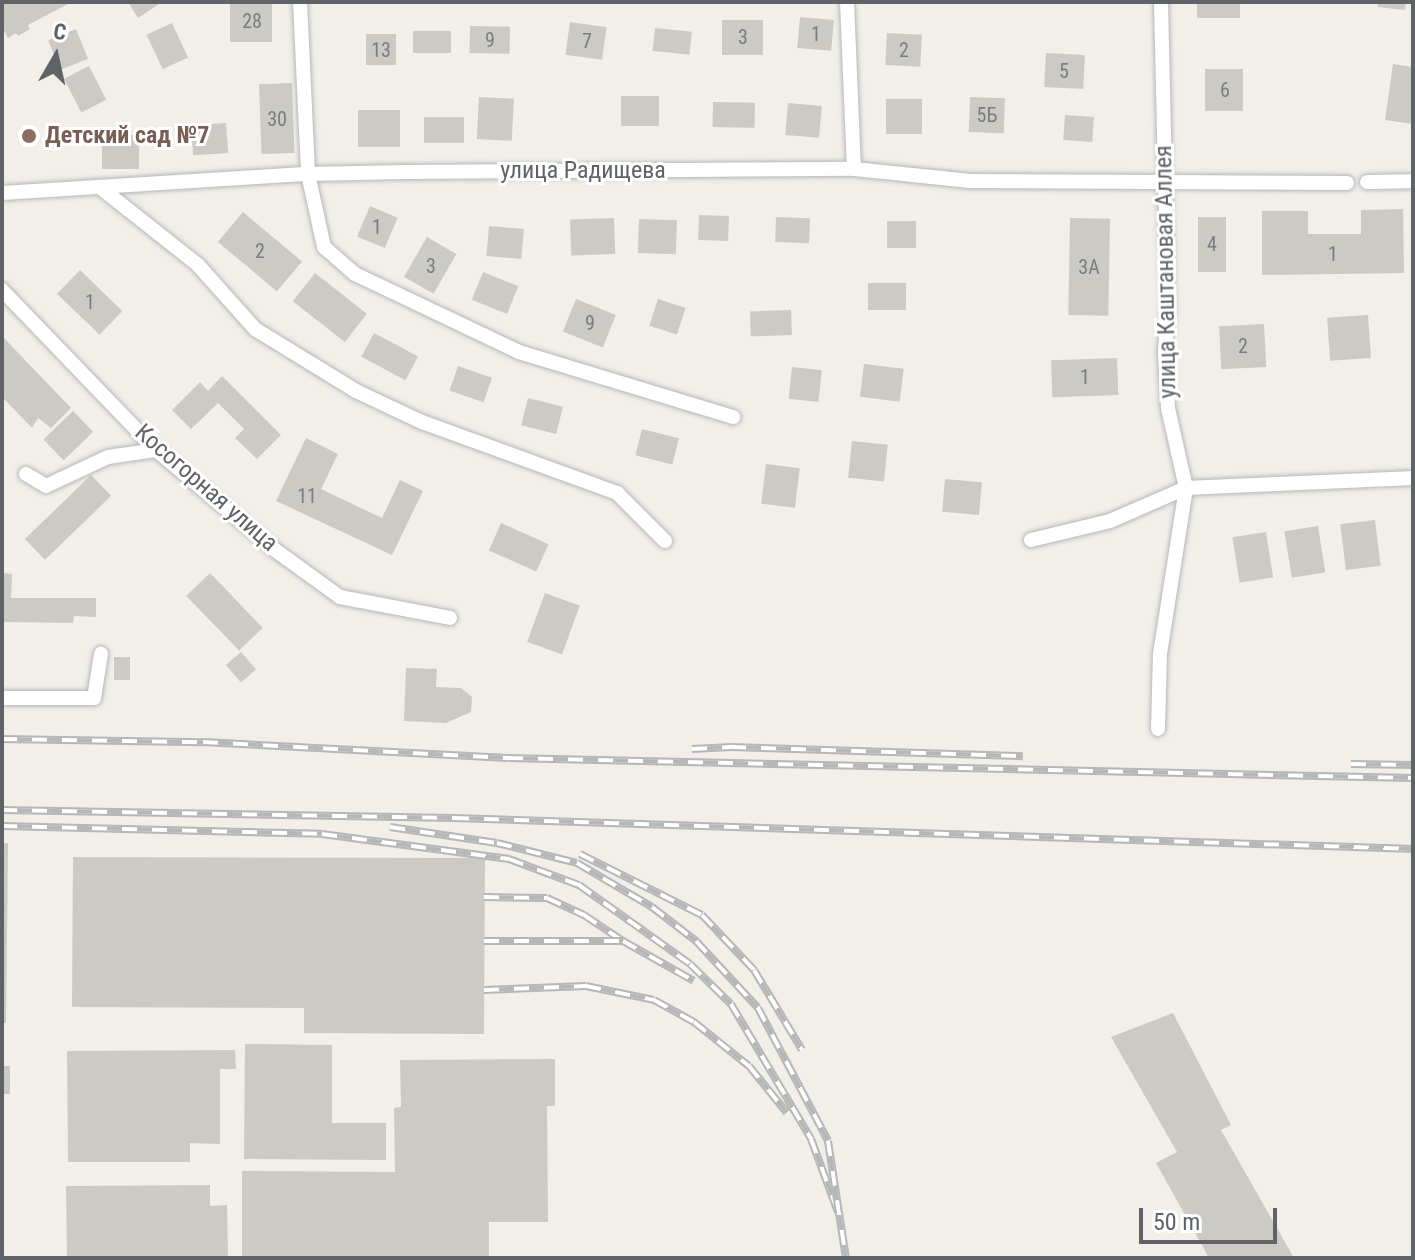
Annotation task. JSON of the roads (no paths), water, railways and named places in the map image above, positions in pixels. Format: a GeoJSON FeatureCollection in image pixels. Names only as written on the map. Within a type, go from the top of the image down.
{"type":"FeatureCollection","features":[{"type":"Feature","properties":{"kind":"street"},"geometry":{"type":"LineString","coordinates":[[300,2],[308,174],[324,247],[355,274],[519,352],[733,417]]}},
{"type":"Feature","properties":{"kind":"street"},"geometry":{"type":"LineString","coordinates":[[847,2],[854,169]]}},
{"type":"Feature","properties":{"kind":"street","name":"улица Каштановая Аллея"},"geometry":{"type":"LineString","coordinates":[[1158,729],[1160,654],[1186,488],[1168,408],[1161,2]]}},
{"type":"Feature","properties":{"kind":"street","name":"улица Радищева"},"geometry":{"type":"LineString","coordinates":[[2,193],[308,174],[854,169],[970,181],[1347,183]]}},
{"type":"Feature","properties":{"kind":"street"},"geometry":{"type":"LineString","coordinates":[[1367,182],[1413,181]]}},
{"type":"Feature","properties":{"kind":"street"},"geometry":{"type":"LineString","coordinates":[[101,188],[198,265],[255,329],[356,391],[422,422],[617,493],[665,541]]}},
{"type":"Feature","properties":{"kind":"street","name":"Косогорная улица"},"geometry":{"type":"LineString","coordinates":[[2,290],[156,450],[275,550],[340,597],[450,618]]}},
{"type":"Feature","properties":{"kind":"street"},"geometry":{"type":"LineString","coordinates":[[26,474],[46,486],[108,457],[156,450]]}},
{"type":"Feature","properties":{"kind":"street"},"geometry":{"type":"LineString","coordinates":[[1031,540],[1110,521],[1186,488],[1413,478]]}},
{"type":"Feature","properties":{"kind":"street"},"geometry":{"type":"LineString","coordinates":[[2,698],[94,698],[101,654]]}},
{"type":"Feature","properties":{"kind":"railway"},"geometry":{"type":"LineString","coordinates":[[2,739],[203,742],[508,758],[1413,778]]}},
{"type":"Feature","properties":{"kind":"railway"},"geometry":{"type":"LineString","coordinates":[[692,749],[731,747],[1023,756]]}},
{"type":"Feature","properties":{"kind":"railway"},"geometry":{"type":"LineString","coordinates":[[1351,764],[1413,765]]}},
{"type":"Feature","properties":{"kind":"railway"},"geometry":{"type":"LineString","coordinates":[[2,810],[454,818],[1413,849]]}},
{"type":"Feature","properties":{"kind":"railway"},"geometry":{"type":"LineString","coordinates":[[2,826],[322,834],[509,859],[579,885],[690,964],[731,1004],[811,1139],[838,1212]]}},
{"type":"Feature","properties":{"kind":"railway"},"geometry":{"type":"LineString","coordinates":[[390,827],[497,843],[577,863],[652,907],[696,941],[758,1008],[828,1141],[846,1258]]}},
{"type":"Feature","properties":{"kind":"railway"},"geometry":{"type":"LineString","coordinates":[[580,854],[702,915],[754,970],[802,1050]]}},
{"type":"Feature","properties":{"kind":"railway"},"geometry":{"type":"LineString","coordinates":[[484,897],[547,898],[584,915],[623,941]]}},
{"type":"Feature","properties":{"kind":"railway"},"geometry":{"type":"LineString","coordinates":[[484,941],[623,941],[694,981]]}},
{"type":"Feature","properties":{"kind":"railway"},"geometry":{"type":"LineString","coordinates":[[484,990],[586,986],[654,1000],[694,1022],[749,1066],[787,1113]]}},
{"type":"Feature","properties":{"kind":"place","name":"Детский сад №7"},"geometry":{"type":"Point","coordinates":[29,136]}}]}
